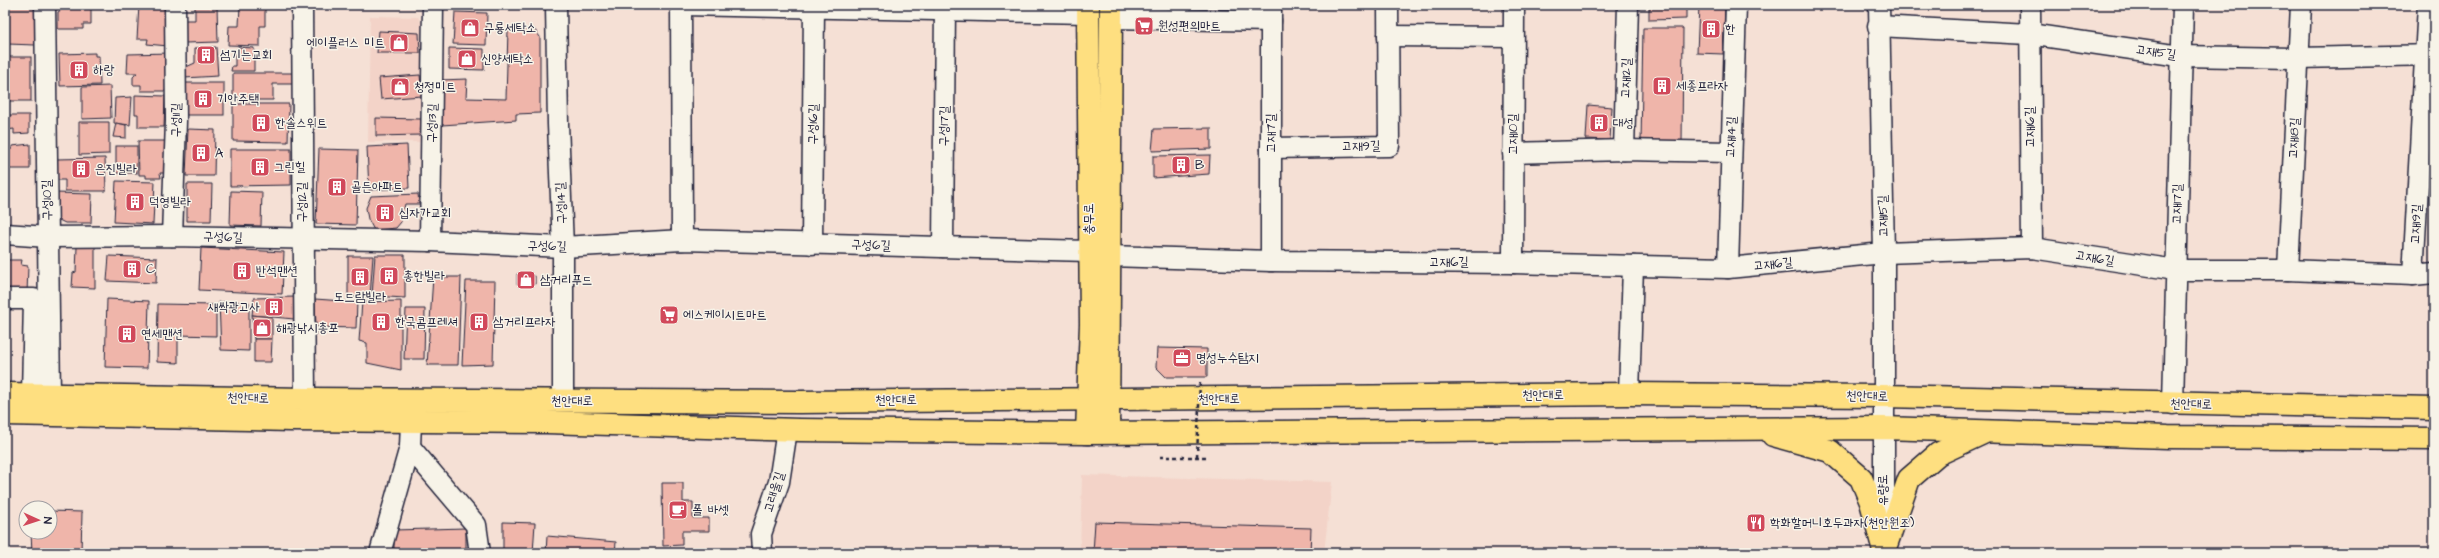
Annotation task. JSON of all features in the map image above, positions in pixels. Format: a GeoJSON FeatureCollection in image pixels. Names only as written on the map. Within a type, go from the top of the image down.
{"type":"FeatureCollection","features":[{"type":"Feature","properties":{"kind":"main road","name":"충무로"},"geometry":{"type":"LineString","coordinates":[[1088,9],[1099,253],[1098,432]]}},
{"type":"Feature","properties":{"kind":"main road","name":"충무로"},"geometry":{"type":"LineString","coordinates":[[1099,253],[1111,12]]}},
{"type":"Feature","properties":{"kind":"main road","name":"천안대로"},"geometry":{"type":"LineString","coordinates":[[5,394],[305,399],[800,402],[1629,394],[1883,396],[2173,404],[2434,408]]}},
{"type":"Feature","properties":{"kind":"main road","name":"천안대로"},"geometry":{"type":"LineString","coordinates":[[5,414],[411,422],[547,422],[787,430],[1098,432],[1883,428],[2168,437],[2434,439]]}},
{"type":"Feature","properties":{"kind":"main road"},"geometry":{"type":"LineString","coordinates":[[1748,428],[1830,451],[1861,478],[1871,502],[1884,552]]}},
{"type":"Feature","properties":{"kind":"main road"},"geometry":{"type":"LineString","coordinates":[[1884,552],[1909,479],[1938,454],[1987,431]]}},
{"type":"Feature","properties":{"kind":"street","name":"구성10길"},"geometry":{"type":"LineString","coordinates":[[41,395],[48,237],[45,5]]}},
{"type":"Feature","properties":{"kind":"street","name":"구성11길"},"geometry":{"type":"LineString","coordinates":[[172,236],[176,121],[175,5]]}},
{"type":"Feature","properties":{"kind":"street","name":"구성12길"},"geometry":{"type":"LineString","coordinates":[[302,5],[302,239],[305,399]]}},
{"type":"Feature","properties":{"kind":"street","name":"구성13길"},"geometry":{"type":"LineString","coordinates":[[430,242],[433,5]]}},
{"type":"Feature","properties":{"kind":"street","name":"구성14길"},"geometry":{"type":"LineString","coordinates":[[556,5],[564,247],[563,401]]}},
{"type":"Feature","properties":{"kind":"street"},"geometry":{"type":"LineString","coordinates":[[682,240],[682,5],[1088,9]]}},
{"type":"Feature","properties":{"kind":"street","name":"고재9길"},"geometry":{"type":"LineString","coordinates":[[1271,148],[1389,146],[1388,5]]}},
{"type":"Feature","properties":{"kind":"street","name":"고재10길"},"geometry":{"type":"LineString","coordinates":[[1513,263],[1514,5]]}},
{"type":"Feature","properties":{"kind":"street","name":"고재12길"},"geometry":{"type":"LineString","coordinates":[[1624,150],[1628,5]]}},
{"type":"Feature","properties":{"kind":"street","name":"고재14길"},"geometry":{"type":"LineString","coordinates":[[1728,268],[1730,152],[1736,5]]}},
{"type":"Feature","properties":{"kind":"street","name":"고재15길"},"geometry":{"type":"LineString","coordinates":[[1879,5],[1878,26],[1884,253],[1883,428]]}},
{"type":"Feature","properties":{"kind":"street","name":"고재16길"},"geometry":{"type":"LineString","coordinates":[[2030,5],[2029,34],[2032,248]]}},
{"type":"Feature","properties":{"kind":"street","name":"고재17길"},"geometry":{"type":"LineString","coordinates":[[2173,404],[2182,5]]}},
{"type":"Feature","properties":{"kind":"street","name":"고재18길"},"geometry":{"type":"LineString","coordinates":[[2288,270],[2301,5]]}},
{"type":"Feature","properties":{"kind":"street","name":"고재19길"},"geometry":{"type":"LineString","coordinates":[[2413,275],[2430,55],[2428,5]]}},
{"type":"Feature","properties":{"kind":"street","name":"구성16길"},"geometry":{"type":"LineString","coordinates":[[812,244],[814,6]]}},
{"type":"Feature","properties":{"kind":"street","name":"구성17길"},"geometry":{"type":"LineString","coordinates":[[942,247],[945,8]]}},
{"type":"Feature","properties":{"kind":"street","name":"충무로"},"geometry":{"type":"LineString","coordinates":[[1111,12],[1271,13]]}},
{"type":"Feature","properties":{"kind":"street","name":"고재7길"},"geometry":{"type":"LineString","coordinates":[[1271,13],[1271,261]]}},
{"type":"Feature","properties":{"kind":"street","name":"고재5길"},"geometry":{"type":"LineString","coordinates":[[1878,26],[2029,34],[2180,56],[2298,58],[2430,55]]}},
{"type":"Feature","properties":{"kind":"street"},"geometry":{"type":"LineString","coordinates":[[1388,36],[1513,37]]}},
{"type":"Feature","properties":{"kind":"street"},"geometry":{"type":"LineString","coordinates":[[1513,153],[1624,150],[1730,152]]}},
{"type":"Feature","properties":{"kind":"street","name":"구성6길"},"geometry":{"type":"LineString","coordinates":[[5,234],[48,237],[172,236],[430,242],[564,247],[682,240],[1099,253]]}},
{"type":"Feature","properties":{"kind":"street","name":"고재6길"},"geometry":{"type":"LineString","coordinates":[[1099,253],[1271,261],[1513,263],[1728,268],[1884,253],[2032,248],[2176,270],[2288,270],[2413,275],[2434,273]]}},
{"type":"Feature","properties":{"kind":"street"},"geometry":{"type":"LineString","coordinates":[[1629,394],[1633,266]]}},
{"type":"Feature","properties":{"kind":"street"},"geometry":{"type":"LineString","coordinates":[[5,299],[34,299],[41,395]]}},
{"type":"Feature","properties":{"kind":"street"},"geometry":{"type":"LineString","coordinates":[[380,553],[410,447],[411,422]]}},
{"type":"Feature","properties":{"kind":"street","name":"유량로"},"geometry":{"type":"LineString","coordinates":[[1883,428],[1884,552]]}},
{"type":"Feature","properties":{"kind":"street","name":"고래울길"},"geometry":{"type":"LineString","coordinates":[[762,553],[761,534],[779,482],[787,430]]}},
{"type":"Feature","properties":{"kind":"street"},"geometry":{"type":"LineString","coordinates":[[410,447],[476,525],[480,553]]}},
{"type":"Feature","properties":{"kind":"path"},"geometry":{"type":"LineString","coordinates":[[1197,457],[1200,380]]}},
{"type":"Feature","properties":{"kind":"path"},"geometry":{"type":"LineString","coordinates":[[1160,457],[1208,457]]}},
{"type":"Feature","properties":{"kind":"shaded area"},"geometry":{"type":"Polygon","coordinates":[[[370,16],[418,17],[427,31],[425,142],[368,142],[370,16]]]}},
{"type":"Feature","properties":{"kind":"shaded area"},"geometry":{"type":"Polygon","coordinates":[[[1082,475],[1332,482],[1324,553],[1080,553],[1082,475]]]}},
{"type":"Feature","properties":{"kind":"building"},"geometry":{"type":"Polygon","coordinates":[[[8,5],[36,7],[35,45],[8,44],[8,5]]]}},
{"type":"Feature","properties":{"kind":"building"},"geometry":{"type":"Polygon","coordinates":[[[139,5],[168,5],[168,46],[147,44],[148,39],[137,39],[139,5]]]}},
{"type":"Feature","properties":{"kind":"building"},"geometry":{"type":"Polygon","coordinates":[[[240,5],[265,5],[265,26],[260,26],[260,46],[228,45],[229,26],[239,26],[240,5]]]}},
{"type":"Feature","properties":{"kind":"building"},"geometry":{"type":"Polygon","coordinates":[[[1649,5],[1686,5],[1686,19],[1649,20],[1649,5]]]}},
{"type":"Feature","properties":{"kind":"building","name":"한"},"geometry":{"type":"Polygon","coordinates":[[[1699,5],[1725,5],[1723,54],[1697,53],[1699,5]]]}},
{"type":"Feature","properties":{"kind":"building"},"geometry":{"type":"Polygon","coordinates":[[[65,7],[91,7],[91,24],[83,24],[83,29],[58,29],[58,12],[65,7]]]}},
{"type":"Feature","properties":{"kind":"building"},"geometry":{"type":"Polygon","coordinates":[[[195,7],[217,7],[218,42],[185,43],[184,20],[195,20],[195,7]]]}},
{"type":"Feature","properties":{"kind":"building","name":"구룡세탁소"},"geometry":{"type":"Polygon","coordinates":[[[455,12],[487,13],[486,45],[453,44],[455,12]]]}},
{"type":"Feature","properties":{"kind":"building","name":"세종프라자"},"geometry":{"type":"Polygon","coordinates":[[[1643,28],[1683,28],[1682,144],[1641,143],[1643,28]]]}},
{"type":"Feature","properties":{"kind":"building"},"geometry":{"type":"Polygon","coordinates":[[[534,29],[540,37],[540,113],[516,114],[516,120],[442,125],[440,80],[467,79],[466,98],[506,99],[508,30],[534,29]]]}},
{"type":"Feature","properties":{"kind":"building","name":"에이플러스 미트"},"geometry":{"type":"Polygon","coordinates":[[[379,31],[419,33],[420,53],[377,53],[379,31]]]}},
{"type":"Feature","properties":{"kind":"building","name":"섬기는교회"},"geometry":{"type":"Polygon","coordinates":[[[216,47],[218,76],[184,78],[184,68],[195,63],[195,48],[216,47]]]}},
{"type":"Feature","properties":{"kind":"building"},"geometry":{"type":"Polygon","coordinates":[[[238,47],[254,48],[254,71],[231,71],[232,66],[235,66],[235,52],[238,52],[238,47]]]}},
{"type":"Feature","properties":{"kind":"building","name":"신양세탁소"},"geometry":{"type":"Polygon","coordinates":[[[449,48],[484,49],[484,70],[449,69],[449,48]]]}},
{"type":"Feature","properties":{"kind":"building","name":"하랑"},"geometry":{"type":"Polygon","coordinates":[[[95,53],[95,56],[99,56],[100,85],[60,86],[59,54],[95,53]]]}},
{"type":"Feature","properties":{"kind":"building"},"geometry":{"type":"Polygon","coordinates":[[[170,53],[171,91],[141,91],[141,85],[133,85],[133,77],[137,73],[127,73],[128,54],[170,53]]]}},
{"type":"Feature","properties":{"kind":"building"},"geometry":{"type":"Polygon","coordinates":[[[5,57],[31,57],[31,101],[5,101],[5,57]]]}},
{"type":"Feature","properties":{"kind":"building"},"geometry":{"type":"Polygon","coordinates":[[[233,73],[294,73],[294,84],[273,84],[273,100],[233,100],[233,73]]]}},
{"type":"Feature","properties":{"kind":"building","name":"청정미트"},"geometry":{"type":"Polygon","coordinates":[[[420,75],[422,96],[381,99],[379,78],[420,75]]]}},
{"type":"Feature","properties":{"kind":"building","name":"기안주택"},"geometry":{"type":"Polygon","coordinates":[[[182,83],[224,83],[224,115],[182,115],[182,83]]]}},
{"type":"Feature","properties":{"kind":"building"},"geometry":{"type":"Polygon","coordinates":[[[110,86],[111,118],[82,119],[82,87],[110,86]]]}},
{"type":"Feature","properties":{"kind":"building"},"geometry":{"type":"Polygon","coordinates":[[[135,95],[165,96],[164,127],[138,127],[138,114],[135,114],[135,95]]]}},
{"type":"Feature","properties":{"kind":"building"},"geometry":{"type":"Polygon","coordinates":[[[132,97],[130,125],[114,123],[115,98],[132,97]]]}},
{"type":"Feature","properties":{"kind":"building","name":"한솔스위트"},"geometry":{"type":"Polygon","coordinates":[[[233,104],[289,104],[288,142],[233,141],[233,104]]]}},
{"type":"Feature","properties":{"kind":"building","name":"대성"},"geometry":{"type":"Polygon","coordinates":[[[1588,105],[1612,107],[1610,140],[1586,139],[1588,105]]]}},
{"type":"Feature","properties":{"kind":"building"},"geometry":{"type":"Polygon","coordinates":[[[5,115],[29,115],[29,133],[14,134],[14,129],[6,130],[5,134],[5,115]]]}},
{"type":"Feature","properties":{"kind":"building"},"geometry":{"type":"Polygon","coordinates":[[[376,118],[421,119],[420,135],[376,136],[376,118]]]}},
{"type":"Feature","properties":{"kind":"building"},"geometry":{"type":"Polygon","coordinates":[[[79,122],[109,122],[109,154],[79,155],[79,122]]]}},
{"type":"Feature","properties":{"kind":"building"},"geometry":{"type":"Polygon","coordinates":[[[116,123],[126,125],[126,138],[113,137],[116,123]]]}},
{"type":"Feature","properties":{"kind":"building"},"geometry":{"type":"Polygon","coordinates":[[[1211,128],[1211,149],[1152,151],[1154,129],[1211,128]]]}},
{"type":"Feature","properties":{"kind":"building","name":"A"},"geometry":{"type":"Polygon","coordinates":[[[188,129],[215,130],[214,176],[186,176],[188,129]]]}},
{"type":"Feature","properties":{"kind":"building"},"geometry":{"type":"Polygon","coordinates":[[[138,141],[169,141],[170,173],[160,173],[161,178],[146,178],[146,175],[139,175],[138,141]]]}},
{"type":"Feature","properties":{"kind":"building"},"geometry":{"type":"Polygon","coordinates":[[[30,144],[30,169],[5,169],[5,146],[6,149],[12,149],[12,146],[30,144]]]}},
{"type":"Feature","properties":{"kind":"building"},"geometry":{"type":"Polygon","coordinates":[[[407,145],[409,188],[369,190],[367,147],[407,145]]]}},
{"type":"Feature","properties":{"kind":"building"},"geometry":{"type":"Polygon","coordinates":[[[116,146],[137,146],[137,173],[116,173],[116,146]]]}},
{"type":"Feature","properties":{"kind":"building","name":"그린힐"},"geometry":{"type":"Polygon","coordinates":[[[230,149],[291,149],[291,185],[230,186],[230,149]]]}},
{"type":"Feature","properties":{"kind":"building","name":"골든아파트"},"geometry":{"type":"Polygon","coordinates":[[[319,149],[358,150],[356,225],[316,224],[319,149]]]}},
{"type":"Feature","properties":{"kind":"building","name":"B"},"geometry":{"type":"Polygon","coordinates":[[[1210,155],[1209,174],[1153,178],[1153,156],[1210,155]]]}},
{"type":"Feature","properties":{"kind":"building","name":"은진빌라"},"geometry":{"type":"Polygon","coordinates":[[[105,158],[106,191],[65,191],[65,180],[57,180],[57,159],[105,158]]]}},
{"type":"Feature","properties":{"kind":"building","name":"덕영빌라"},"geometry":{"type":"Polygon","coordinates":[[[116,181],[155,182],[153,224],[114,222],[116,181]]]}},
{"type":"Feature","properties":{"kind":"building"},"geometry":{"type":"Polygon","coordinates":[[[187,184],[212,184],[211,221],[187,221],[187,184]]]}},
{"type":"Feature","properties":{"kind":"building"},"geometry":{"type":"Polygon","coordinates":[[[231,191],[262,192],[261,226],[230,225],[231,191]]]}},
{"type":"Feature","properties":{"kind":"building"},"geometry":{"type":"Polygon","coordinates":[[[55,193],[92,194],[91,223],[65,223],[55,218],[55,193]]]}},
{"type":"Feature","properties":{"kind":"building","name":"십자가교회"},"geometry":{"type":"Polygon","coordinates":[[[418,194],[419,204],[405,204],[401,222],[396,228],[374,230],[368,219],[366,208],[371,196],[418,194]]]}},
{"type":"Feature","properties":{"kind":"building"},"geometry":{"type":"Polygon","coordinates":[[[77,247],[95,247],[95,288],[72,287],[73,273],[76,272],[77,247]]]}},
{"type":"Feature","properties":{"kind":"building","name":"반석맨션"},"geometry":{"type":"Polygon","coordinates":[[[201,248],[284,252],[282,294],[199,290],[201,248]]]}},
{"type":"Feature","properties":{"kind":"building","name":"총한빌라"},"geometry":{"type":"Polygon","coordinates":[[[375,255],[405,255],[405,298],[372,296],[375,255]]]}},
{"type":"Feature","properties":{"kind":"building","name":"C"},"geometry":{"type":"Polygon","coordinates":[[[109,256],[157,258],[156,283],[107,281],[109,256]]]}},
{"type":"Feature","properties":{"kind":"building","name":"도드람빌라"},"geometry":{"type":"Polygon","coordinates":[[[348,256],[373,256],[370,297],[348,297],[348,256]]]}},
{"type":"Feature","properties":{"kind":"building"},"geometry":{"type":"Polygon","coordinates":[[[5,260],[22,260],[21,265],[28,266],[27,293],[5,292],[5,260]]]}},
{"type":"Feature","properties":{"kind":"building","name":"삼거리푸드"},"geometry":{"type":"Polygon","coordinates":[[[517,274],[535,276],[535,284],[517,284],[517,274]]]}},
{"type":"Feature","properties":{"kind":"building"},"geometry":{"type":"Polygon","coordinates":[[[433,277],[461,277],[458,365],[427,365],[433,277]]]}},
{"type":"Feature","properties":{"kind":"building","name":"삼거리프라자"},"geometry":{"type":"Polygon","coordinates":[[[466,281],[495,281],[493,364],[462,365],[466,281]]]}},
{"type":"Feature","properties":{"kind":"building","name":"새싹광고사"},"geometry":{"type":"Polygon","coordinates":[[[295,297],[294,319],[252,315],[254,298],[295,297]]]}},
{"type":"Feature","properties":{"kind":"building","name":"연세맨션"},"geometry":{"type":"Polygon","coordinates":[[[107,299],[149,301],[147,368],[105,367],[107,299]]]}},
{"type":"Feature","properties":{"kind":"building"},"geometry":{"type":"Polygon","coordinates":[[[315,299],[357,302],[356,328],[316,327],[315,299]]]}},
{"type":"Feature","properties":{"kind":"building","name":"한국콤프레셔"},"geometry":{"type":"Polygon","coordinates":[[[401,301],[401,370],[367,363],[367,343],[359,341],[362,302],[401,301]]]}},
{"type":"Feature","properties":{"kind":"building"},"geometry":{"type":"Polygon","coordinates":[[[219,302],[249,302],[249,351],[221,350],[219,302]]]}},
{"type":"Feature","properties":{"kind":"building"},"geometry":{"type":"Polygon","coordinates":[[[158,304],[216,305],[216,336],[178,335],[178,363],[157,362],[158,304]]]}},
{"type":"Feature","properties":{"kind":"building"},"geometry":{"type":"Polygon","coordinates":[[[406,309],[425,309],[424,359],[404,359],[406,309]]]}},
{"type":"Feature","properties":{"kind":"building","name":"해광낚시총포"},"geometry":{"type":"Polygon","coordinates":[[[252,315],[272,317],[272,339],[254,339],[252,315]]]}},
{"type":"Feature","properties":{"kind":"building","name":"새싹광고사"},"geometry":{"type":"Polygon","coordinates":[[[254,339],[272,339],[271,362],[254,362],[254,339]]]}},
{"type":"Feature","properties":{"kind":"building","name":"명성누수탐지"},"geometry":{"type":"Polygon","coordinates":[[[1157,348],[1207,349],[1207,377],[1166,377],[1156,367],[1157,348]]]}},
{"type":"Feature","properties":{"kind":"building","name":"폴 바셋"},"geometry":{"type":"Polygon","coordinates":[[[662,483],[683,483],[683,502],[693,502],[693,518],[709,518],[709,531],[682,531],[682,545],[663,546],[662,483]]]}},
{"type":"Feature","properties":{"kind":"building"},"geometry":{"type":"Polygon","coordinates":[[[58,511],[82,512],[81,553],[32,553],[31,540],[58,540],[58,511]]]}},
{"type":"Feature","properties":{"kind":"building"},"geometry":{"type":"Polygon","coordinates":[[[503,522],[535,523],[533,553],[503,553],[503,522]]]}},
{"type":"Feature","properties":{"kind":"building"},"geometry":{"type":"Polygon","coordinates":[[[1095,522],[1311,528],[1310,553],[1093,553],[1095,522]]]}},
{"type":"Feature","properties":{"kind":"building"},"geometry":{"type":"Polygon","coordinates":[[[466,528],[466,553],[394,553],[394,530],[466,528]]]}},
{"type":"Feature","properties":{"kind":"building"},"geometry":{"type":"Polygon","coordinates":[[[547,536],[616,542],[615,553],[546,553],[547,536]]]}},
{"type":"Feature","properties":{"kind":"building"},"geometry":{"type":"Polygon","coordinates":[[[1365,550],[1458,553],[1365,553],[1365,550]]]}},
{"type":"Feature","properties":{"kind":"place","name":"원성편의마트"},"geometry":{"type":"Point","coordinates":[1144,26]}},
{"type":"Feature","properties":{"kind":"place","name":"구룡세탁소"},"geometry":{"type":"Point","coordinates":[470,28]}},
{"type":"Feature","properties":{"kind":"place","name":"한"},"geometry":{"type":"Point","coordinates":[1711,29]}},
{"type":"Feature","properties":{"kind":"place","name":"에이플러스 미트"},"geometry":{"type":"Point","coordinates":[399,43]}},
{"type":"Feature","properties":{"kind":"place","name":"섬기는교회"},"geometry":{"type":"Point","coordinates":[206,55]}},
{"type":"Feature","properties":{"kind":"place","name":"신양세탁소"},"geometry":{"type":"Point","coordinates":[467,59]}},
{"type":"Feature","properties":{"kind":"place","name":"하랑"},"geometry":{"type":"Point","coordinates":[79,70]}},
{"type":"Feature","properties":{"kind":"place","name":"세종프라자"},"geometry":{"type":"Point","coordinates":[1662,86]}},
{"type":"Feature","properties":{"kind":"place","name":"청정미트"},"geometry":{"type":"Point","coordinates":[400,87]}},
{"type":"Feature","properties":{"kind":"place","name":"기안주택"},"geometry":{"type":"Point","coordinates":[203,99]}},
{"type":"Feature","properties":{"kind":"place","name":"한솔스위트"},"geometry":{"type":"Point","coordinates":[261,123]}},
{"type":"Feature","properties":{"kind":"place","name":"대성"},"geometry":{"type":"Point","coordinates":[1599,123]}},
{"type":"Feature","properties":{"kind":"place","name":"A"},"geometry":{"type":"Point","coordinates":[201,153]}},
{"type":"Feature","properties":{"kind":"place","name":"B"},"geometry":{"type":"Point","coordinates":[1181,165]}},
{"type":"Feature","properties":{"kind":"place","name":"그린힐"},"geometry":{"type":"Point","coordinates":[260,167]}},
{"type":"Feature","properties":{"kind":"place","name":"은진빌라"},"geometry":{"type":"Point","coordinates":[81,169]}},
{"type":"Feature","properties":{"kind":"place","name":"골든아파트"},"geometry":{"type":"Point","coordinates":[337,187]}},
{"type":"Feature","properties":{"kind":"place","name":"덕영빌라"},"geometry":{"type":"Point","coordinates":[135,202]}},
{"type":"Feature","properties":{"kind":"place","name":"십자가교회"},"geometry":{"type":"Point","coordinates":[385,213]}},
{"type":"Feature","properties":{"kind":"place","name":"C"},"geometry":{"type":"Point","coordinates":[132,269]}},
{"type":"Feature","properties":{"kind":"place","name":"반석맨션"},"geometry":{"type":"Point","coordinates":[242,271]}},
{"type":"Feature","properties":{"kind":"place","name":"총한빌라"},"geometry":{"type":"Point","coordinates":[389,276]}},
{"type":"Feature","properties":{"kind":"place","name":"도드람빌라"},"geometry":{"type":"Point","coordinates":[360,277]}},
{"type":"Feature","properties":{"kind":"place","name":"삼거리푸드"},"geometry":{"type":"Point","coordinates":[526,280]}},
{"type":"Feature","properties":{"kind":"place","name":"새싹광고사"},"geometry":{"type":"Point","coordinates":[274,307]}},
{"type":"Feature","properties":{"kind":"place","name":"에스케이시트마트"},"geometry":{"type":"Point","coordinates":[669,315]}},
{"type":"Feature","properties":{"kind":"place","name":"한국콤프레셔"},"geometry":{"type":"Point","coordinates":[381,322]}},
{"type":"Feature","properties":{"kind":"place","name":"삼거리프라자"},"geometry":{"type":"Point","coordinates":[479,322]}},
{"type":"Feature","properties":{"kind":"place","name":"해광낚시총포"},"geometry":{"type":"Point","coordinates":[262,328]}},
{"type":"Feature","properties":{"kind":"place","name":"연세맨션"},"geometry":{"type":"Point","coordinates":[127,334]}},
{"type":"Feature","properties":{"kind":"place","name":"명성누수탐지"},"geometry":{"type":"Point","coordinates":[1182,358]}},
{"type":"Feature","properties":{"kind":"place","name":"폴 바셋"},"geometry":{"type":"Point","coordinates":[678,510]}},
{"type":"Feature","properties":{"kind":"place","name":"학화할머니호두과자(천안원조)"},"geometry":{"type":"Point","coordinates":[1756,523]}}]}
